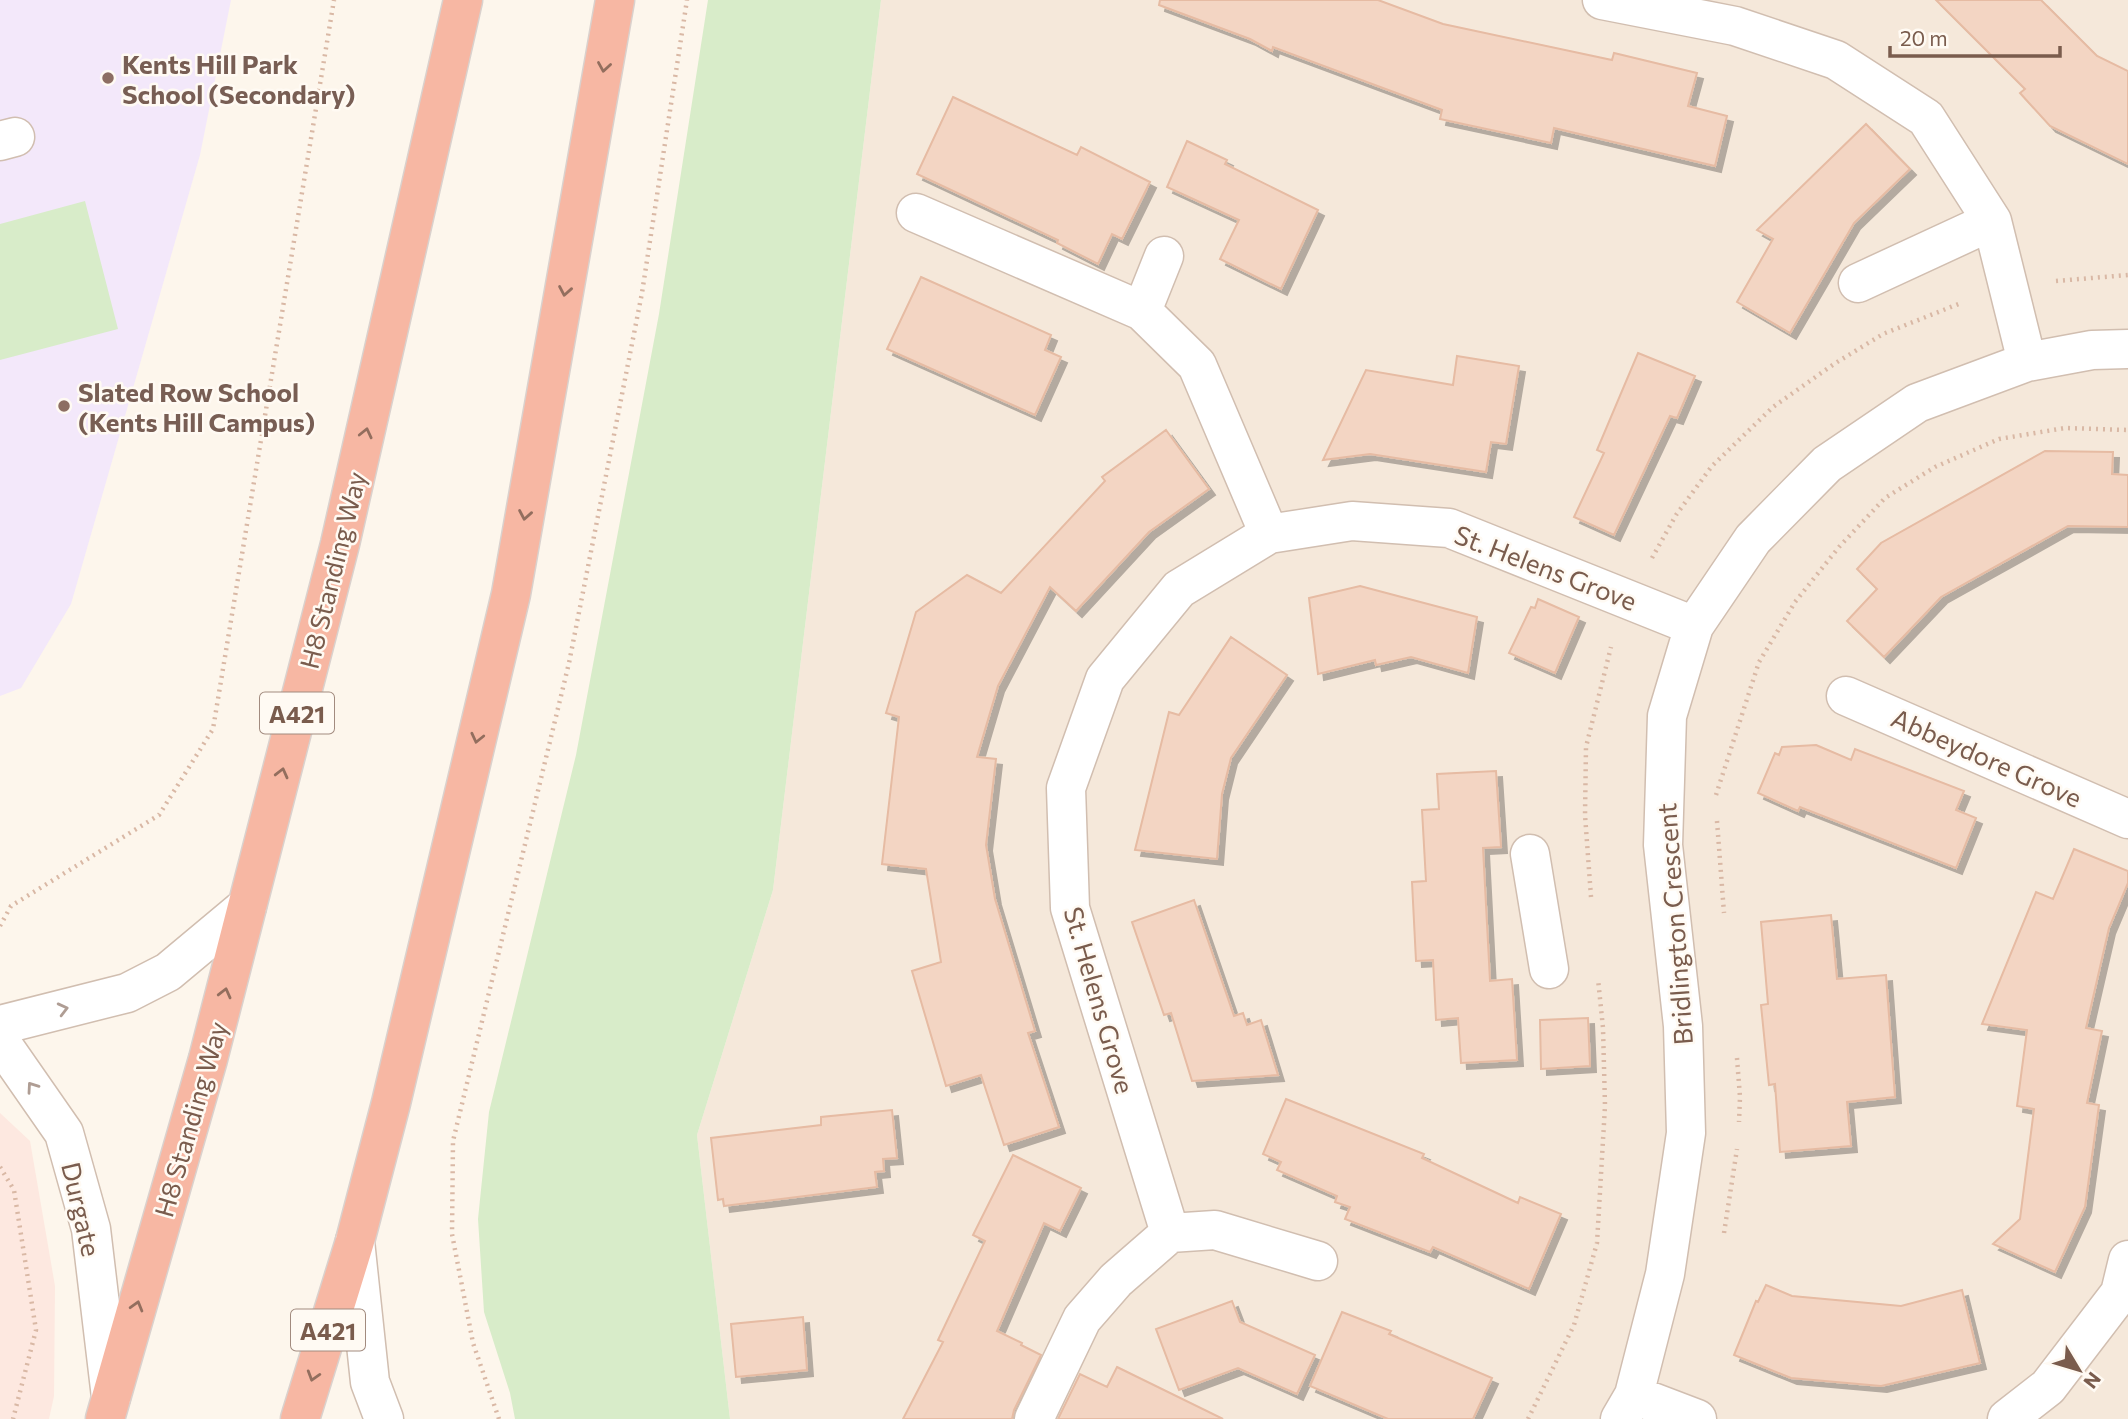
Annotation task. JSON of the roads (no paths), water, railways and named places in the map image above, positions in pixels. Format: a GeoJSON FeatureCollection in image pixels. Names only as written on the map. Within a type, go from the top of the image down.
{"type":"FeatureCollection","features":[{"type":"Feature","properties":{"kind":"highway","name":"H8 Standing Way"},"geometry":{"type":"LineString","coordinates":[[108,1408],[208,1059],[340,544],[463,0]]}},
{"type":"Feature","properties":{"kind":"highway","name":"A421"},"geometry":{"type":"LineString","coordinates":[[300,1419],[355,1241],[391,1103],[511,594],[615,0]]}},
{"type":"Feature","properties":{"kind":"street"},"geometry":{"type":"LineString","coordinates":[[1602,0],[1735,26],[1836,60],[1926,118],[1992,221],[2027,362]]}},
{"type":"Feature","properties":{"kind":"street"},"geometry":{"type":"LineString","coordinates":[[916,213],[1142,311],[1197,365],[1269,534]]}},
{"type":"Feature","properties":{"kind":"street"},"geometry":{"type":"LineString","coordinates":[[1858,283],[1992,221]]}},
{"type":"Feature","properties":{"kind":"street"},"geometry":{"type":"LineString","coordinates":[[1142,311],[1164,256]]}},
{"type":"Feature","properties":{"kind":"street","name":"Bridlington Crescent"},"geometry":{"type":"LineString","coordinates":[[1628,1407],[1665,1274],[1686,1133],[1683,1026],[1663,845],[1667,716],[1694,626],[1753,539],[1827,464],[1917,403],[2027,362],[2092,350],[2128,349]]}},
{"type":"Feature","properties":{"kind":"street","name":"St. Helens Grove"},"geometry":{"type":"LineString","coordinates":[[1170,1233],[1070,908],[1066,788],[1105,679],[1179,589],[1269,534],[1352,522],[1449,528],[1694,626]]}},
{"type":"Feature","properties":{"kind":"street","name":"Abbeydore Grove"},"geometry":{"type":"LineString","coordinates":[[1846,696],[2128,819]]}},
{"type":"Feature","properties":{"kind":"street"},"geometry":{"type":"LineString","coordinates":[[1530,854],[1549,969]]}},
{"type":"Feature","properties":{"kind":"street"},"geometry":{"type":"LineString","coordinates":[[0,1025],[127,993],[168,972],[247,906]]}},
{"type":"Feature","properties":{"kind":"street","name":"Durgate"},"geometry":{"type":"LineString","coordinates":[[0,1041],[64,1133],[91,1229],[108,1408]]}},
{"type":"Feature","properties":{"kind":"street"},"geometry":{"type":"LineString","coordinates":[[1034,1419],[1082,1319],[1116,1280],[1170,1233],[1215,1230],[1318,1261]]}},
{"type":"Feature","properties":{"kind":"street"},"geometry":{"type":"LineString","coordinates":[[355,1241],[370,1382],[384,1419]]}},
{"type":"Feature","properties":{"kind":"street"},"geometry":{"type":"LineString","coordinates":[[2007,1419],[2048,1387],[2120,1293],[2128,1260]]}},
{"type":"Feature","properties":{"kind":"street"},"geometry":{"type":"LineString","coordinates":[[1628,1407],[1697,1419]]}},
{"type":"Feature","properties":{"kind":"place","name":"Kents Hill Park School (Secondary)"},"geometry":{"type":"Point","coordinates":[108,78]}},
{"type":"Feature","properties":{"kind":"place","name":"Slated Row School (Kents Hill Campus)"},"geometry":{"type":"Point","coordinates":[64,406]}}]}
